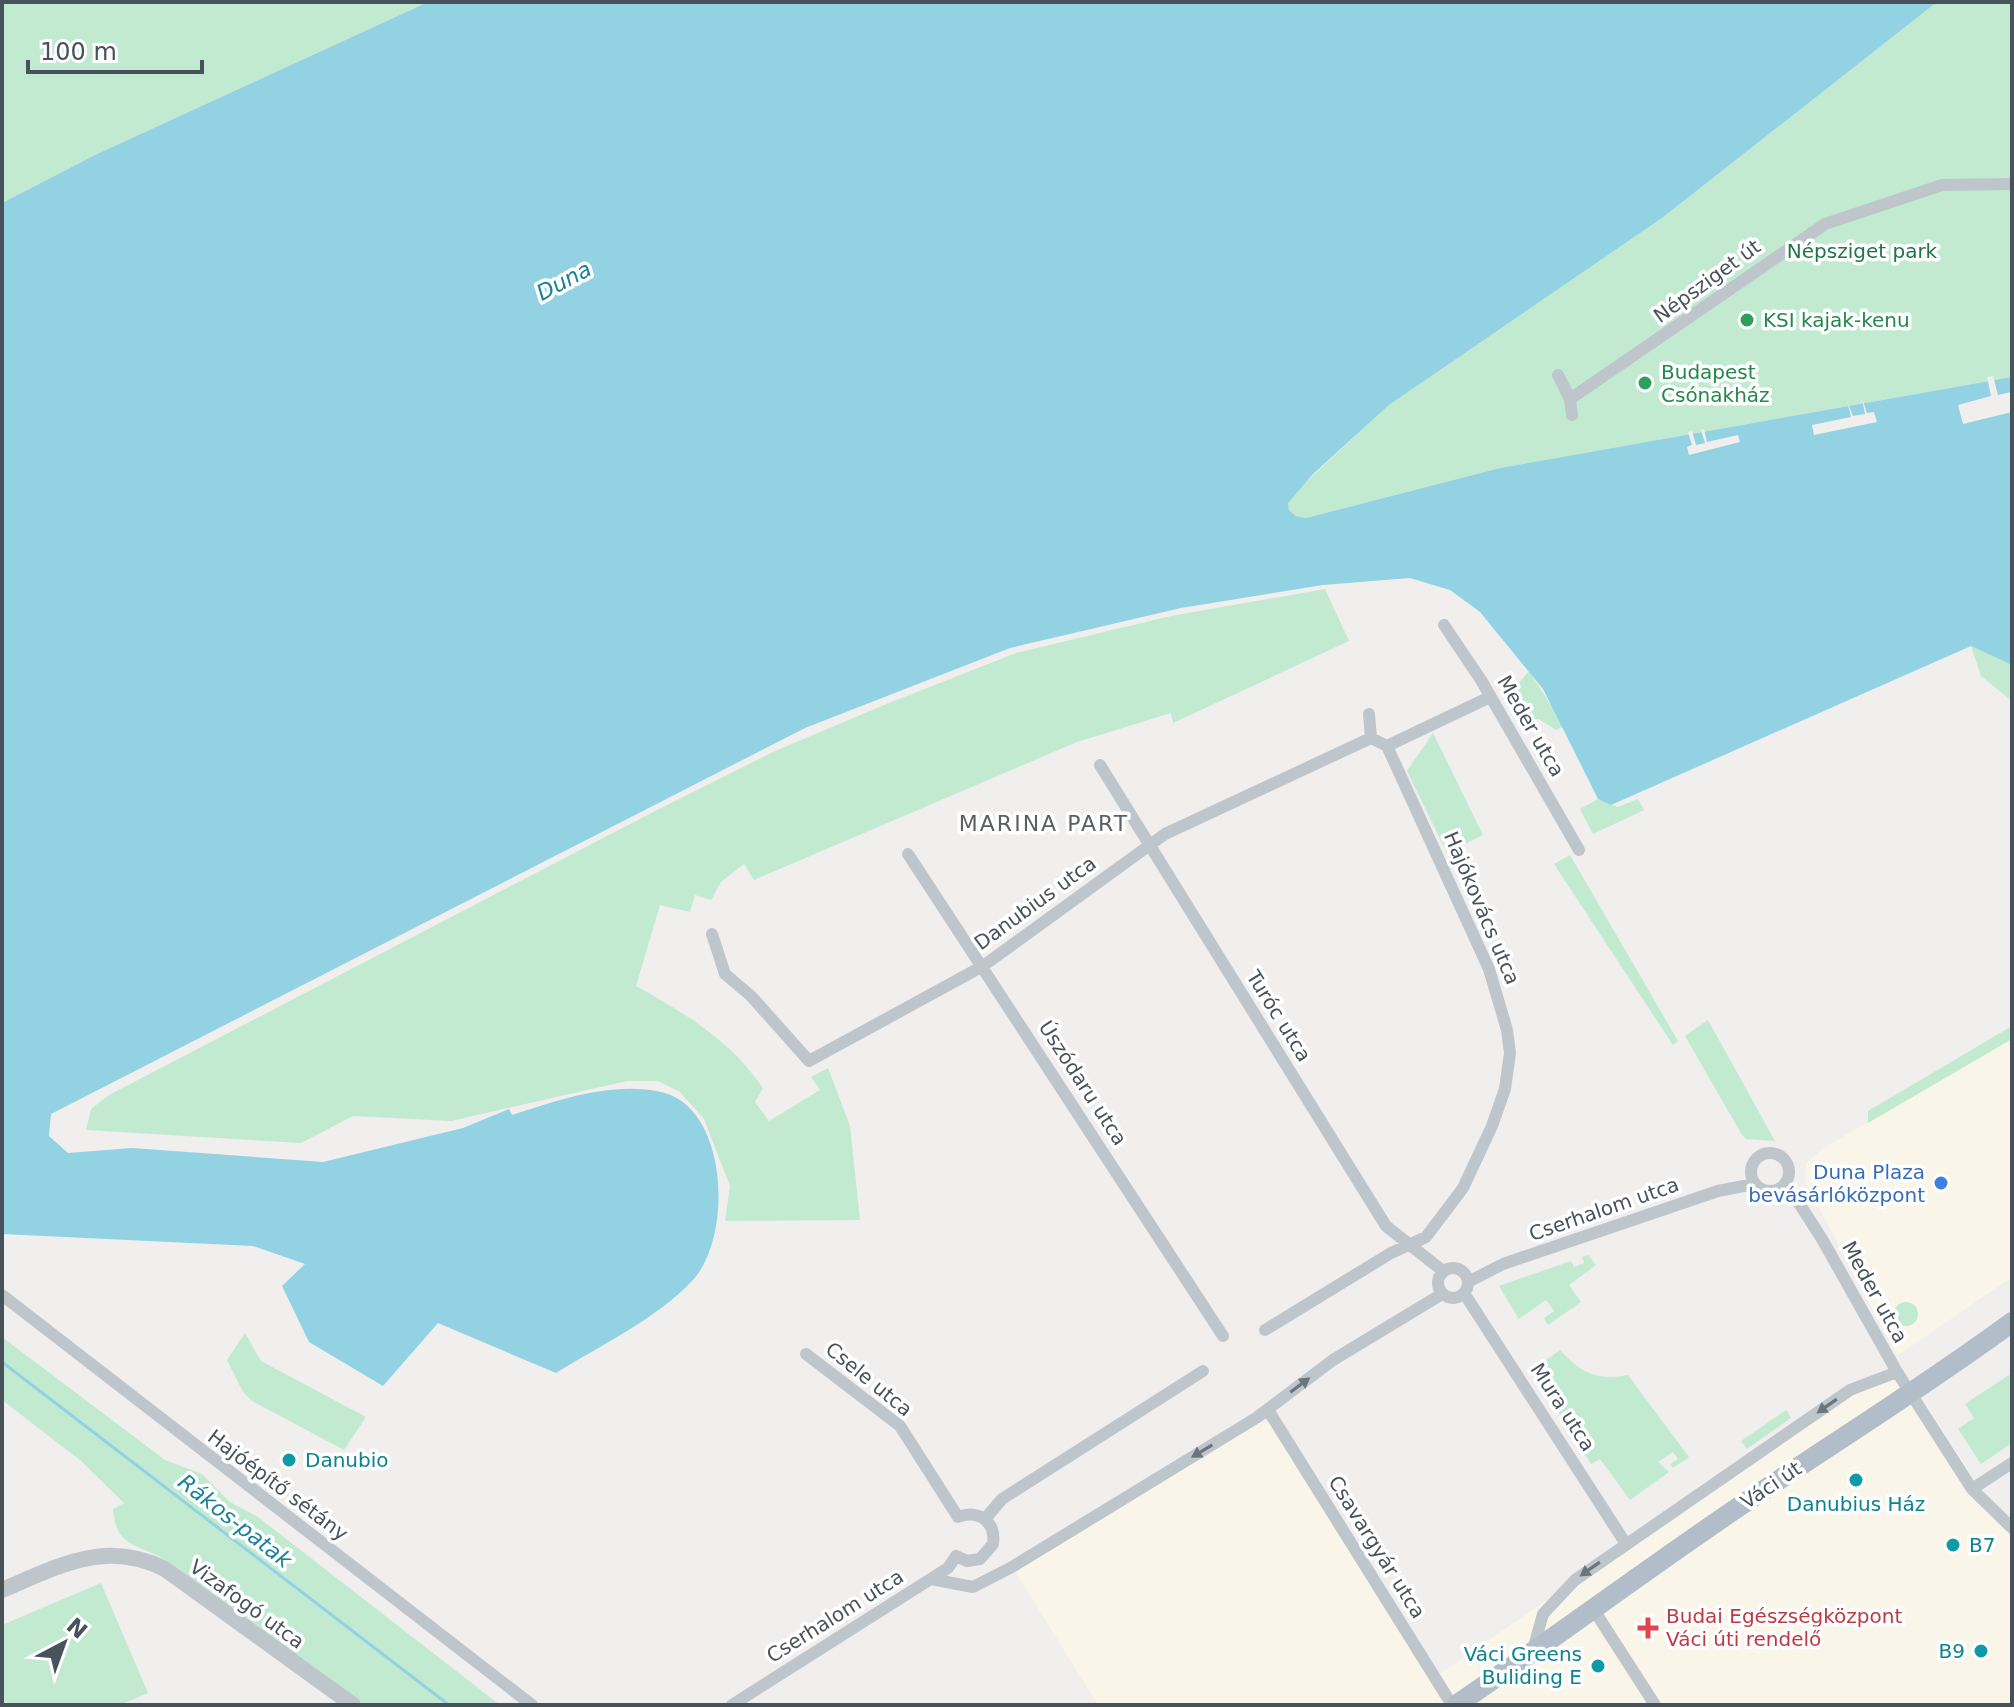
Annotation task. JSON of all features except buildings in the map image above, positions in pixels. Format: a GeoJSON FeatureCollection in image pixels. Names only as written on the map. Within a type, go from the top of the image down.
{"type":"FeatureCollection","features":[{"type":"Feature","properties":{"kind":"main road","name":"Váci út"},"geometry":{"type":"LineString","coordinates":[[1454,1705],[1795,1468],[1911,1395],[2012,1322]]}},
{"type":"Feature","properties":{"kind":"street","name":"Népsziget út"},"geometry":{"type":"LineString","coordinates":[[1570,399],[1825,224],[1942,185],[2012,184]]}},
{"type":"Feature","properties":{"kind":"street"},"geometry":{"type":"LineString","coordinates":[[1558,375],[1570,399],[1572,415]]}},
{"type":"Feature","properties":{"kind":"street","name":"Meder utca"},"geometry":{"type":"LineString","coordinates":[[1444,625],[1490,697],[1579,850]]}},
{"type":"Feature","properties":{"kind":"street"},"geometry":{"type":"LineString","coordinates":[[1369,714],[1371,738],[1387,746],[1490,697]]}},
{"type":"Feature","properties":{"kind":"street","name":"Danubius utca"},"geometry":{"type":"LineString","coordinates":[[712,934],[725,974],[751,996],[809,1061],[983,966],[1150,844],[1273,781],[1371,738]]}},
{"type":"Feature","properties":{"kind":"street","name":"Hajókovács utca"},"geometry":{"type":"LineString","coordinates":[[1387,746],[1489,969],[1502,1006],[1510,1053],[1496,1116],[1463,1188],[1426,1237],[1406,1245]]}},
{"type":"Feature","properties":{"kind":"street","name":"Turóc utca"},"geometry":{"type":"LineString","coordinates":[[1100,765],[1386,1226],[1406,1245],[1443,1271]]}},
{"type":"Feature","properties":{"kind":"street","name":"Úszódaru utca"},"geometry":{"type":"LineString","coordinates":[[908,854],[1223,1336]]}},
{"type":"Feature","properties":{"kind":"street"},"geometry":{"type":"LineString","coordinates":[[1772,1153],[1787,1163],[1782,1186],[1768,1192],[1752,1179],[1756,1158],[1772,1153]]}},
{"type":"Feature","properties":{"kind":"street","name":"Cserhalom utca"},"geometry":{"type":"LineString","coordinates":[[1465,1283],[1503,1264],[1752,1179]]}},
{"type":"Feature","properties":{"kind":"street","name":"Meder utca"},"geometry":{"type":"LineString","coordinates":[[1782,1186],[1822,1239],[1897,1372],[1972,1489],[2012,1528]]}},
{"type":"Feature","properties":{"kind":"street"},"geometry":{"type":"LineString","coordinates":[[1265,1330],[1406,1245]]}},
{"type":"Feature","properties":{"kind":"street"},"geometry":{"type":"LineString","coordinates":[[931,1579],[973,1587],[1012,1567],[1268,1410],[1333,1360],[1439,1289],[1443,1271],[1456,1268],[1465,1283],[1455,1298],[1439,1289]]}},
{"type":"Feature","properties":{"kind":"street","name":"Mura utca"},"geometry":{"type":"LineString","coordinates":[[1465,1283],[1626,1544]]}},
{"type":"Feature","properties":{"kind":"street","name":"Hajóépítő sétány"},"geometry":{"type":"LineString","coordinates":[[2,1295],[532,1705]]}},
{"type":"Feature","properties":{"kind":"street","name":"Csele utca"},"geometry":{"type":"LineString","coordinates":[[806,1354],[900,1426],[958,1517],[972,1514],[985,1519]]}},
{"type":"Feature","properties":{"kind":"street"},"geometry":{"type":"LineString","coordinates":[[985,1519],[1002,1499],[1203,1371]]}},
{"type":"Feature","properties":{"kind":"street","name":"Váci út"},"geometry":{"type":"LineString","coordinates":[[1533,1651],[1543,1614],[1575,1580],[1850,1390],[1897,1372]]}},
{"type":"Feature","properties":{"kind":"street","name":"Csavargyár utca"},"geometry":{"type":"LineString","coordinates":[[1268,1410],[1454,1705]]}},
{"type":"Feature","properties":{"kind":"street"},"geometry":{"type":"LineString","coordinates":[[1972,1489],[2012,1463]]}},
{"type":"Feature","properties":{"kind":"street","name":"Cserhalom utca"},"geometry":{"type":"LineString","coordinates":[[732,1705],[948,1568],[956,1556],[967,1561],[980,1559],[993,1544],[993,1531],[985,1519]]}},
{"type":"Feature","properties":{"kind":"street","name":"Vizafogó utca"},"geometry":{"type":"LineString","coordinates":[[2,1590],[80,1560],[109,1553],[137,1557],[165,1569],[353,1705]]}},
{"type":"Feature","properties":{"kind":"street"},"geometry":{"type":"LineString","coordinates":[[1592,1607],[1655,1705]]}},
{"type":"Feature","properties":{"kind":"shaded area"},"geometry":{"type":"Polygon","coordinates":[[[2012,1039],[2012,1277],[1897,1356],[1805,1181],[1806,1163],[1825,1147],[2012,1039]]]}},
{"type":"Feature","properties":{"kind":"shaded area"},"geometry":{"type":"Polygon","coordinates":[[[1881,1370],[1925,1403],[2012,1538],[2012,1705],[1098,1705],[1015,1571],[1258,1423],[1269,1422],[1431,1680],[1881,1370]]]}},
{"type":"Feature","properties":{"kind":"green space"},"geometry":{"type":"Polygon","coordinates":[[[2,2],[428,2],[95,155],[2,203],[2,2]]]}},
{"type":"Feature","properties":{"kind":"green space","name":"Népsziget park"},"geometry":{"type":"Polygon","coordinates":[[[1937,2],[2012,2],[2012,377],[1500,468],[1306,518],[1296,516],[1289,510],[1288,503],[1295,492],[1389,405],[1662,218],[1937,2]]]}},
{"type":"Feature","properties":{"kind":"green space"},"geometry":{"type":"Polygon","coordinates":[[[1325,589],[1349,641],[1173,723],[1171,713],[1077,742],[754,880],[744,864],[721,882],[711,900],[695,895],[690,912],[660,905],[636,986],[689,1018],[736,1056],[763,1088],[755,1102],[769,1121],[820,1090],[811,1077],[828,1068],[850,1126],[860,1220],[725,1221],[730,1186],[704,1119],[680,1092],[658,1081],[627,1081],[451,1121],[353,1116],[301,1143],[86,1130],[91,1109],[109,1095],[775,751],[1016,653],[1171,616],[1325,589]]]}},
{"type":"Feature","properties":{"kind":"green space"},"geometry":{"type":"Polygon","coordinates":[[[1971,646],[2012,665],[2012,701],[1981,676],[1971,646]]]}},
{"type":"Feature","properties":{"kind":"green space"},"geometry":{"type":"Polygon","coordinates":[[[1529,671],[1564,726],[1556,730],[1539,719],[1521,720],[1505,699],[1529,671]]]}},
{"type":"Feature","properties":{"kind":"green space"},"geometry":{"type":"Polygon","coordinates":[[[1433,733],[1483,835],[1447,853],[1407,771],[1433,733]]]}},
{"type":"Feature","properties":{"kind":"green space"},"geometry":{"type":"Polygon","coordinates":[[[1598,799],[1618,807],[1638,799],[1644,810],[1593,834],[1580,809],[1598,799]]]}},
{"type":"Feature","properties":{"kind":"green space"},"geometry":{"type":"Polygon","coordinates":[[[1570,855],[1678,1041],[1673,1045],[1554,864],[1570,855]]]}},
{"type":"Feature","properties":{"kind":"green space"},"geometry":{"type":"Polygon","coordinates":[[[1708,1020],[1775,1141],[1746,1139],[1742,1135],[1685,1036],[1708,1020]]]}},
{"type":"Feature","properties":{"kind":"green space"},"geometry":{"type":"Polygon","coordinates":[[[2012,1026],[2012,1039],[1868,1123],[1868,1111],[2012,1026]]]}},
{"type":"Feature","properties":{"kind":"green space"},"geometry":{"type":"Polygon","coordinates":[[[1588,1255],[1596,1265],[1569,1285],[1581,1302],[1548,1325],[1544,1318],[1554,1311],[1546,1300],[1519,1319],[1499,1286],[1571,1261],[1574,1267],[1584,1263],[1582,1257],[1588,1255]]]}},
{"type":"Feature","properties":{"kind":"green space"},"geometry":{"type":"Polygon","coordinates":[[[1906,1302],[1915,1305],[1918,1314],[1915,1323],[1906,1326],[1897,1323],[1894,1314],[1897,1305],[1906,1302]]]}},
{"type":"Feature","properties":{"kind":"green space"},"geometry":{"type":"Polygon","coordinates":[[[245,1333],[261,1361],[366,1417],[344,1450],[252,1401],[243,1392],[227,1360],[245,1333]]]}},
{"type":"Feature","properties":{"kind":"green space"},"geometry":{"type":"Polygon","coordinates":[[[2,1337],[165,1460],[202,1474],[230,1502],[258,1517],[500,1705],[364,1705],[169,1562],[124,1539],[115,1522],[113,1509],[124,1503],[80,1460],[2,1400],[2,1337]]]}},
{"type":"Feature","properties":{"kind":"green space"},"geometry":{"type":"Polygon","coordinates":[[[1560,1350],[1583,1370],[1598,1376],[1628,1375],[1689,1457],[1673,1468],[1670,1464],[1678,1459],[1673,1452],[1658,1462],[1669,1472],[1630,1500],[1600,1459],[1591,1464],[1532,1370],[1560,1350]]]}},
{"type":"Feature","properties":{"kind":"green space"},"geometry":{"type":"Polygon","coordinates":[[[2012,1373],[2012,1443],[1981,1464],[1958,1429],[1974,1418],[1965,1404],[2012,1373]]]}},
{"type":"Feature","properties":{"kind":"green space"},"geometry":{"type":"Polygon","coordinates":[[[1786,1410],[1791,1418],[1747,1449],[1741,1441],[1786,1410]]]}},
{"type":"Feature","properties":{"kind":"green space"},"geometry":{"type":"Polygon","coordinates":[[[101,1583],[148,1693],[120,1705],[2,1705],[2,1625],[101,1583]]]}},
{"type":"Feature","properties":{"kind":"water","name":"Duna"},"geometry":{"type":"Polygon","coordinates":[[[428,2],[1937,2],[1662,218],[1389,405],[1312,475],[1288,503],[1289,510],[1296,516],[1306,518],[1500,468],[2012,377],[2012,665],[1971,646],[1611,805],[1598,799],[1543,689],[1480,612],[1450,590],[1410,578],[1323,585],[1181,608],[1010,648],[805,728],[51,1114],[49,1136],[68,1153],[132,1148],[323,1162],[463,1128],[509,1109],[512,1115],[604,1090],[642,1089],[661,1092],[683,1102],[700,1121],[711,1146],[717,1175],[718,1206],[714,1235],[705,1261],[678,1295],[627,1331],[556,1373],[438,1323],[383,1386],[309,1342],[282,1286],[305,1264],[253,1246],[2,1234],[2,203],[95,155],[428,2]]]}},
{"type":"Feature","properties":{"kind":"pier"},"geometry":{"type":"Polygon","coordinates":[[[1993,376],[1998,395],[2012,392],[2012,412],[1963,424],[1958,405],[1991,396],[1987,377],[1993,376]]]}},
{"type":"Feature","properties":{"kind":"pier"},"geometry":{"type":"Polygon","coordinates":[[[1862,398],[1867,413],[1874,412],[1877,422],[1814,435],[1812,425],[1851,417],[1847,401],[1853,416],[1865,414],[1862,398]]]}},
{"type":"Feature","properties":{"kind":"pier"},"geometry":{"type":"Polygon","coordinates":[[[1704,429],[1707,442],[1738,435],[1740,442],[1689,455],[1687,447],[1692,445],[1688,432],[1692,431],[1696,445],[1705,443],[1701,430],[1704,429]]]}},
{"type":"Feature","properties":{"kind":"waterway","name":"Rákos-patak"},"geometry":{"type":"LineString","coordinates":[[2,1362],[449,1705]]}},
{"type":"Feature","properties":{"kind":"place","name":"KSI kajak-kenu"},"geometry":{"type":"Point","coordinates":[1747,320]}},
{"type":"Feature","properties":{"kind":"place","name":"Budapest Csónakház"},"geometry":{"type":"Point","coordinates":[1645,383]}},
{"type":"Feature","properties":{"kind":"place","name":"Duna Plaza bevásárlóközpont"},"geometry":{"type":"Point","coordinates":[1941,1183]}},
{"type":"Feature","properties":{"kind":"place","name":"Danubio"},"geometry":{"type":"Point","coordinates":[289,1460]}},
{"type":"Feature","properties":{"kind":"place","name":"Danubius Ház"},"geometry":{"type":"Point","coordinates":[1856,1480]}},
{"type":"Feature","properties":{"kind":"place","name":"B7"},"geometry":{"type":"Point","coordinates":[1953,1545]}},
{"type":"Feature","properties":{"kind":"place","name":"Budai Egészségközpont Váci úti rendelő"},"geometry":{"type":"Point","coordinates":[1648,1628]}},
{"type":"Feature","properties":{"kind":"place","name":"B9"},"geometry":{"type":"Point","coordinates":[1981,1651]}},
{"type":"Feature","properties":{"kind":"place","name":"Váci Greens Buliding E"},"geometry":{"type":"Point","coordinates":[1598,1666]}},
{"type":"Feature","properties":{"kind":"district","name":"MARINA PART"},"geometry":{"type":"Point","coordinates":[1044,823]}}]}
